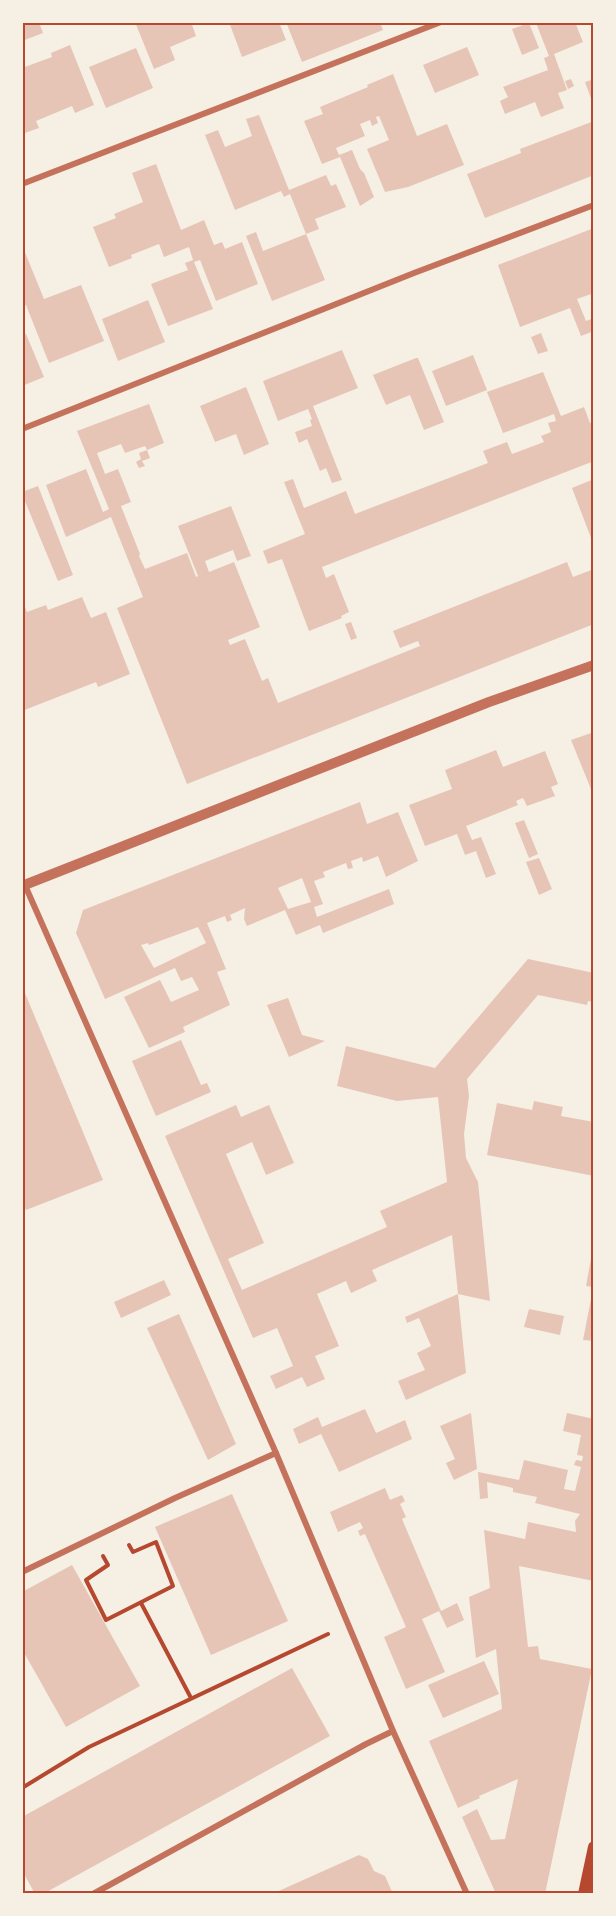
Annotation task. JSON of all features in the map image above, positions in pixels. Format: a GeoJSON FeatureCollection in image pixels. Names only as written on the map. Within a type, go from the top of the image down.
{"type":"FeatureCollection","features":[{"type":"Feature","properties":{"kind":"main road"},"geometry":{"type":"LineString","coordinates":[[584,1893],[594,1847]]}},
{"type":"Feature","properties":{"kind":"street"},"geometry":{"type":"LineString","coordinates":[[22,184],[441,22]]}},
{"type":"Feature","properties":{"kind":"street"},"geometry":{"type":"LineString","coordinates":[[22,429],[414,273],[594,205]]}},
{"type":"Feature","properties":{"kind":"street"},"geometry":{"type":"LineString","coordinates":[[467,1893],[393,1731],[276,1453],[23,884],[489,702],[594,664]]}},
{"type":"Feature","properties":{"kind":"street"},"geometry":{"type":"LineString","coordinates":[[22,1572],[175,1498],[276,1453]]}},
{"type":"Feature","properties":{"kind":"street"},"geometry":{"type":"LineString","coordinates":[[93,1893],[366,1743],[393,1731]]}},
{"type":"Feature","properties":{"kind":"path"},"geometry":{"type":"LineString","coordinates":[[108,1565],[86,1580],[106,1620],[173,1586],[156,1542],[133,1552]]}},
{"type":"Feature","properties":{"kind":"path"},"geometry":{"type":"LineString","coordinates":[[141,1603],[192,1698]]}},
{"type":"Feature","properties":{"kind":"path"},"geometry":{"type":"LineString","coordinates":[[22,1788],[89,1747],[320,1638]]}},
{"type":"Feature","properties":{"kind":"building"},"geometry":{"type":"Polygon","coordinates":[[[22,22],[45,22],[40,25],[43,33],[22,41],[22,22]]]}},
{"type":"Feature","properties":{"kind":"building"},"geometry":{"type":"Polygon","coordinates":[[[135,22],[191,22],[196,36],[170,47],[175,60],[154,69],[135,22]]]}},
{"type":"Feature","properties":{"kind":"building"},"geometry":{"type":"Polygon","coordinates":[[[229,22],[279,22],[286,40],[242,57],[229,22]]]}},
{"type":"Feature","properties":{"kind":"building"},"geometry":{"type":"Polygon","coordinates":[[[286,22],[380,22],[383,30],[302,62],[286,22]]]}},
{"type":"Feature","properties":{"kind":"building"},"geometry":{"type":"Polygon","coordinates":[[[575,22],[583,42],[554,54],[567,90],[558,93],[564,108],[541,117],[535,102],[505,114],[500,101],[508,97],[503,87],[548,70],[544,58],[549,56],[536,23],[575,22]]]}},
{"type":"Feature","properties":{"kind":"building"},"geometry":{"type":"Polygon","coordinates":[[[529,23],[539,48],[522,55],[512,29],[529,23]]]}},
{"type":"Feature","properties":{"kind":"building"},"geometry":{"type":"Polygon","coordinates":[[[70,45],[94,105],[75,113],[72,106],[36,121],[39,128],[22,134],[22,68],[52,57],[51,53],[70,45]]]}},
{"type":"Feature","properties":{"kind":"building"},"geometry":{"type":"Polygon","coordinates":[[[467,47],[479,75],[435,93],[423,65],[467,47]]]}},
{"type":"Feature","properties":{"kind":"building"},"geometry":{"type":"Polygon","coordinates":[[[136,48],[153,88],[106,108],[89,67],[136,48]]]}},
{"type":"Feature","properties":{"kind":"building"},"geometry":{"type":"Polygon","coordinates":[[[393,74],[417,136],[447,124],[464,165],[408,187],[385,192],[367,149],[389,140],[379,116],[376,117],[378,123],[372,126],[370,120],[360,124],[365,136],[336,148],[339,155],[352,150],[374,197],[360,206],[340,157],[322,164],[304,121],[323,114],[320,107],[393,74]]]}},
{"type":"Feature","properties":{"kind":"building"},"geometry":{"type":"Polygon","coordinates":[[[571,79],[574,86],[568,89],[565,81],[571,79]]]}},
{"type":"Feature","properties":{"kind":"building"},"geometry":{"type":"Polygon","coordinates":[[[594,79],[594,104],[593,104],[585,82],[594,79]]]}},
{"type":"Feature","properties":{"kind":"building"},"geometry":{"type":"Polygon","coordinates":[[[259,115],[289,190],[326,175],[331,186],[336,184],[346,207],[315,219],[319,229],[306,234],[290,194],[284,197],[281,191],[235,210],[205,135],[218,130],[225,147],[252,136],[246,119],[259,115]]]}},
{"type":"Feature","properties":{"kind":"building"},"geometry":{"type":"Polygon","coordinates":[[[594,121],[594,175],[485,218],[467,174],[521,153],[520,149],[594,121]]]}},
{"type":"Feature","properties":{"kind":"building"},"geometry":{"type":"Polygon","coordinates":[[[156,164],[181,230],[204,220],[214,245],[222,242],[225,249],[242,242],[258,284],[216,301],[200,260],[194,262],[213,309],[168,326],[151,284],[188,270],[185,263],[193,260],[189,247],[164,257],[159,244],[109,267],[93,227],[116,218],[114,214],[143,202],[132,173],[156,164]]]}},
{"type":"Feature","properties":{"kind":"building"},"geometry":{"type":"Polygon","coordinates":[[[594,228],[594,293],[577,299],[586,321],[594,318],[594,331],[581,336],[570,308],[520,327],[498,265],[594,228]]]}},
{"type":"Feature","properties":{"kind":"building"},"geometry":{"type":"Polygon","coordinates":[[[256,232],[263,251],[306,234],[325,280],[272,301],[246,236],[256,232]]]}},
{"type":"Feature","properties":{"kind":"building"},"geometry":{"type":"Polygon","coordinates":[[[22,245],[44,299],[81,285],[104,341],[49,363],[26,305],[22,306],[22,245]]]}},
{"type":"Feature","properties":{"kind":"building"},"geometry":{"type":"Polygon","coordinates":[[[148,300],[165,342],[118,361],[102,319],[148,300]]]}},
{"type":"Feature","properties":{"kind":"building"},"geometry":{"type":"Polygon","coordinates":[[[541,333],[548,351],[538,354],[531,337],[541,333]]]}},
{"type":"Feature","properties":{"kind":"building"},"geometry":{"type":"Polygon","coordinates":[[[26,334],[44,377],[22,386],[22,336],[26,334]]]}},
{"type":"Feature","properties":{"kind":"building"},"geometry":{"type":"Polygon","coordinates":[[[342,350],[358,388],[313,406],[342,480],[332,483],[326,468],[320,471],[307,439],[299,443],[295,432],[312,426],[308,409],[278,421],[263,381],[342,350]]]}},
{"type":"Feature","properties":{"kind":"building"},"geometry":{"type":"Polygon","coordinates":[[[473,355],[487,390],[446,406],[432,371],[473,355]]]}},
{"type":"Feature","properties":{"kind":"building"},"geometry":{"type":"Polygon","coordinates":[[[418,358],[444,422],[424,430],[410,395],[386,405],[373,375],[418,358]]]}},
{"type":"Feature","properties":{"kind":"building"},"geometry":{"type":"Polygon","coordinates":[[[543,372],[561,416],[584,407],[590,423],[594,422],[594,461],[322,567],[326,578],[334,574],[349,612],[341,616],[342,618],[309,631],[282,559],[268,564],[263,551],[305,534],[284,482],[293,479],[304,508],[346,491],[355,514],[488,463],[483,451],[507,442],[512,454],[544,442],[541,436],[551,432],[548,423],[556,421],[554,414],[503,433],[487,392],[543,372]]]}},
{"type":"Feature","properties":{"kind":"building"},"geometry":{"type":"Polygon","coordinates":[[[246,387],[269,444],[244,455],[236,434],[215,442],[200,406],[246,387]]]}},
{"type":"Feature","properties":{"kind":"building"},"geometry":{"type":"Polygon","coordinates":[[[149,404],[164,443],[147,450],[145,446],[125,453],[121,444],[97,453],[105,474],[118,469],[131,502],[121,506],[139,556],[145,569],[187,553],[196,577],[198,576],[178,526],[231,506],[251,556],[237,561],[233,550],[205,561],[209,572],[234,562],[260,627],[228,640],[230,645],[245,639],[262,681],[268,678],[278,703],[420,646],[418,641],[400,648],[393,631],[567,562],[573,577],[594,569],[594,624],[187,784],[117,608],[143,597],[111,517],[66,537],[46,485],[86,469],[103,512],[109,509],[77,431],[149,404]]]}},
{"type":"Feature","properties":{"kind":"building"},"geometry":{"type":"Polygon","coordinates":[[[147,450],[150,458],[142,461],[145,466],[139,468],[136,462],[141,459],[139,453],[147,450]]]}},
{"type":"Feature","properties":{"kind":"building"},"geometry":{"type":"Polygon","coordinates":[[[594,479],[594,543],[593,543],[572,488],[594,479]]]}},
{"type":"Feature","properties":{"kind":"building"},"geometry":{"type":"Polygon","coordinates":[[[38,486],[73,575],[58,581],[22,494],[38,486]]]}},
{"type":"Feature","properties":{"kind":"building"},"geometry":{"type":"Polygon","coordinates":[[[82,597],[91,618],[106,612],[130,674],[98,687],[96,682],[22,711],[22,600],[27,612],[46,605],[48,610],[82,597]]]}},
{"type":"Feature","properties":{"kind":"building"},"geometry":{"type":"Polygon","coordinates":[[[351,622],[357,638],[351,640],[345,624],[351,622]]]}},
{"type":"Feature","properties":{"kind":"building"},"geometry":{"type":"Polygon","coordinates":[[[594,732],[594,788],[591,789],[571,740],[594,732]]]}},
{"type":"Feature","properties":{"kind":"building"},"geometry":{"type":"Polygon","coordinates":[[[496,750],[503,767],[545,751],[558,784],[551,787],[555,796],[527,806],[523,798],[516,801],[518,805],[466,826],[472,840],[481,837],[496,874],[486,878],[476,851],[465,855],[457,834],[425,846],[409,805],[452,789],[445,770],[496,750]]]}},
{"type":"Feature","properties":{"kind":"building"},"geometry":{"type":"Polygon","coordinates":[[[360,802],[367,824],[398,812],[418,861],[386,877],[378,856],[363,862],[362,857],[351,861],[353,868],[348,869],[346,863],[323,872],[325,877],[314,881],[323,904],[314,907],[317,917],[389,889],[394,904],[323,933],[320,925],[296,935],[285,910],[247,926],[244,919],[245,908],[230,915],[232,920],[227,922],[225,916],[207,923],[226,969],[217,972],[230,1005],[183,1027],[185,1032],[149,1048],[124,997],[160,980],[171,1002],[199,990],[192,977],[181,981],[175,968],[105,999],[76,933],[83,910],[360,802]],[[302,878],[278,888],[288,909],[311,902],[302,878]],[[198,927],[149,945],[148,943],[141,945],[154,968],[206,943],[198,927]]]}},
{"type":"Feature","properties":{"kind":"building"},"geometry":{"type":"Polygon","coordinates":[[[524,820],[538,854],[529,858],[515,823],[524,820]]]}},
{"type":"Feature","properties":{"kind":"building"},"geometry":{"type":"Polygon","coordinates":[[[539,858],[552,889],[539,895],[526,862],[539,858]]]}},
{"type":"Feature","properties":{"kind":"building"},"geometry":{"type":"Polygon","coordinates":[[[528,959],[594,973],[594,1002],[588,1001],[587,1005],[538,995],[467,1079],[469,1096],[464,1134],[466,1158],[478,1182],[490,1301],[458,1294],[452,1235],[372,1270],[377,1281],[351,1293],[346,1281],[317,1294],[339,1346],[315,1356],[325,1379],[307,1387],[302,1377],[276,1389],[270,1376],[293,1366],[277,1328],[253,1338],[165,1136],[236,1105],[241,1117],[269,1105],[294,1163],[266,1175],[252,1142],[226,1154],[264,1243],[228,1259],[242,1290],[387,1227],[380,1211],[447,1182],[438,1097],[397,1101],[337,1086],[346,1046],[435,1068],[528,959]]]}},
{"type":"Feature","properties":{"kind":"building"},"geometry":{"type":"Polygon","coordinates":[[[22,986],[103,1180],[26,1210],[22,1203],[22,986]]]}},
{"type":"Feature","properties":{"kind":"building"},"geometry":{"type":"Polygon","coordinates":[[[288,998],[302,1035],[325,1041],[289,1057],[267,1005],[288,998]]]}},
{"type":"Feature","properties":{"kind":"building"},"geometry":{"type":"Polygon","coordinates":[[[181,1040],[201,1085],[207,1083],[211,1092],[156,1116],[132,1061],[181,1040]]]}},
{"type":"Feature","properties":{"kind":"building"},"geometry":{"type":"Polygon","coordinates":[[[534,1101],[563,1107],[561,1116],[594,1122],[594,1176],[487,1155],[497,1103],[532,1110],[534,1101]]]}},
{"type":"Feature","properties":{"kind":"building"},"geometry":{"type":"Polygon","coordinates":[[[592,1253],[594,1253],[594,1287],[586,1286],[592,1253]]]}},
{"type":"Feature","properties":{"kind":"building"},"geometry":{"type":"Polygon","coordinates":[[[164,1280],[171,1295],[121,1318],[114,1302],[164,1280]]]}},
{"type":"Feature","properties":{"kind":"building"},"geometry":{"type":"Polygon","coordinates":[[[458,1294],[466,1373],[406,1400],[398,1381],[425,1370],[417,1353],[431,1346],[419,1318],[407,1323],[405,1317],[458,1294]]]}},
{"type":"Feature","properties":{"kind":"building"},"geometry":{"type":"Polygon","coordinates":[[[592,1294],[594,1294],[594,1341],[583,1340],[592,1294]]]}},
{"type":"Feature","properties":{"kind":"building"},"geometry":{"type":"Polygon","coordinates":[[[529,1309],[564,1316],[560,1335],[524,1327],[529,1309]]]}},
{"type":"Feature","properties":{"kind":"building"},"geometry":{"type":"Polygon","coordinates":[[[179,1314],[236,1444],[208,1460],[147,1328],[179,1314]]]}},
{"type":"Feature","properties":{"kind":"building"},"geometry":{"type":"Polygon","coordinates":[[[365,1409],[376,1433],[405,1420],[412,1439],[339,1472],[321,1434],[299,1444],[293,1429],[318,1417],[322,1427],[365,1409]]]}},
{"type":"Feature","properties":{"kind":"building"},"geometry":{"type":"Polygon","coordinates":[[[471,1413],[477,1469],[454,1480],[446,1463],[455,1459],[440,1426],[471,1413]]]}},
{"type":"Feature","properties":{"kind":"building"},"geometry":{"type":"Polygon","coordinates":[[[567,1413],[594,1419],[594,1581],[519,1566],[528,1647],[538,1646],[540,1659],[592,1669],[545,1894],[496,1894],[462,1817],[477,1809],[491,1840],[505,1839],[518,1779],[458,1808],[429,1741],[502,1709],[496,1649],[476,1658],[469,1597],[490,1588],[484,1530],[525,1539],[528,1522],[576,1532],[575,1521],[580,1514],[535,1503],[537,1497],[513,1492],[513,1488],[487,1482],[488,1498],[480,1499],[478,1472],[519,1480],[524,1460],[568,1470],[564,1489],[575,1491],[581,1467],[574,1465],[576,1460],[582,1461],[583,1456],[577,1455],[581,1435],[563,1431],[567,1413]]]}},
{"type":"Feature","properties":{"kind":"building"},"geometry":{"type":"Polygon","coordinates":[[[385,1488],[390,1500],[402,1495],[405,1501],[400,1504],[406,1517],[402,1519],[441,1611],[457,1603],[464,1620],[447,1628],[439,1611],[422,1619],[445,1672],[406,1689],[384,1637],[406,1627],[365,1534],[360,1536],[358,1531],[363,1528],[360,1522],[338,1532],[330,1512],[385,1488]]]}},
{"type":"Feature","properties":{"kind":"building"},"geometry":{"type":"Polygon","coordinates":[[[232,1494],[288,1621],[211,1655],[155,1527],[232,1494]]]}},
{"type":"Feature","properties":{"kind":"building"},"geometry":{"type":"Polygon","coordinates":[[[72,1565],[140,1686],[66,1727],[22,1649],[22,1592],[72,1565]]]}},
{"type":"Feature","properties":{"kind":"building"},"geometry":{"type":"Polygon","coordinates":[[[484,1661],[499,1694],[443,1718],[428,1685],[484,1661]]]}},
{"type":"Feature","properties":{"kind":"building"},"geometry":{"type":"Polygon","coordinates":[[[292,1668],[330,1736],[43,1894],[35,1894],[22,1870],[22,1817],[292,1668]]]}},
{"type":"Feature","properties":{"kind":"building"},"geometry":{"type":"Polygon","coordinates":[[[359,1855],[368,1859],[374,1871],[385,1876],[393,1894],[272,1894],[359,1855]]]}}]}
